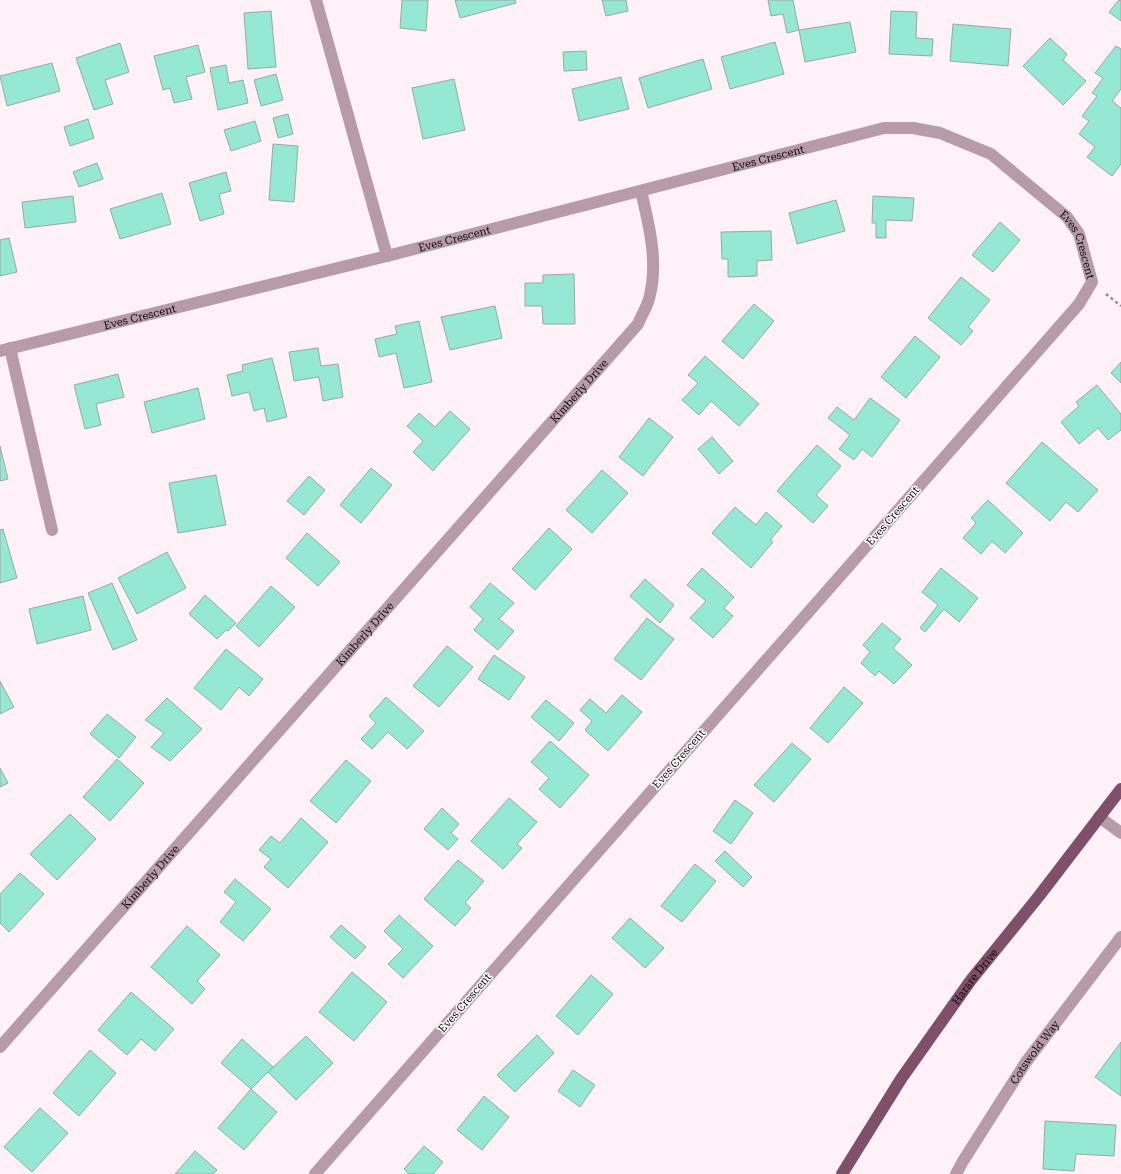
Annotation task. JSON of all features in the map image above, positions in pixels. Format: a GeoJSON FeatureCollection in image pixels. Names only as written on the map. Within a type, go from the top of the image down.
{"type":"FeatureCollection","features":[{"type":"Feature","properties":{"kind":"main road","name":"Harare Drive"},"geometry":{"type":"LineString","coordinates":[[842,1174],[901,1079],[971,980],[1039,896],[1121,789]]}},
{"type":"Feature","properties":{"kind":"street"},"geometry":{"type":"LineString","coordinates":[[316,0],[387,256]]}},
{"type":"Feature","properties":{"kind":"street","name":"Eves Crescent"},"geometry":{"type":"LineString","coordinates":[[5,349],[387,256],[884,128],[913,128],[940,133],[991,154],[1067,217],[1078,234],[1092,282],[1074,310],[315,1174]]}},
{"type":"Feature","properties":{"kind":"street","name":"Kimberly Drive"},"geometry":{"type":"LineString","coordinates":[[0,1047],[638,324],[649,299],[652,277],[651,233],[640,191]]}},
{"type":"Feature","properties":{"kind":"street"},"geometry":{"type":"LineString","coordinates":[[5,349],[52,530]]}},
{"type":"Feature","properties":{"kind":"street"},"geometry":{"type":"LineString","coordinates":[[1099,817],[1121,833]]}},
{"type":"Feature","properties":{"kind":"street","name":"Cotswold Way"},"geometry":{"type":"LineString","coordinates":[[956,1174],[1026,1062],[1121,937]]}},
{"type":"Feature","properties":{"kind":"building"},"geometry":{"type":"Polygon","coordinates":[[[402,0],[428,0],[426,31],[400,28],[402,0]]]}},
{"type":"Feature","properties":{"kind":"building"},"geometry":{"type":"Polygon","coordinates":[[[455,0],[515,0],[516,3],[460,18],[455,0]]]}},
{"type":"Feature","properties":{"kind":"building"},"geometry":{"type":"Polygon","coordinates":[[[602,0],[626,0],[628,11],[606,16],[602,0]]]}},
{"type":"Feature","properties":{"kind":"building"},"geometry":{"type":"Polygon","coordinates":[[[768,0],[793,0],[799,30],[787,33],[783,14],[771,16],[768,0]]]}},
{"type":"Feature","properties":{"kind":"building"},"geometry":{"type":"Polygon","coordinates":[[[1119,0],[1121,0],[1121,21],[1109,12],[1119,0]]]}},
{"type":"Feature","properties":{"kind":"building"},"geometry":{"type":"Polygon","coordinates":[[[271,11],[276,67],[248,69],[244,13],[271,11]]]}},
{"type":"Feature","properties":{"kind":"building"},"geometry":{"type":"Polygon","coordinates":[[[891,11],[917,12],[916,38],[933,39],[932,56],[889,54],[891,11]]]}},
{"type":"Feature","properties":{"kind":"building"},"geometry":{"type":"Polygon","coordinates":[[[850,22],[856,52],[805,62],[799,30],[850,22]]]}},
{"type":"Feature","properties":{"kind":"building"},"geometry":{"type":"Polygon","coordinates":[[[953,24],[1011,29],[1008,66],[950,61],[953,24]]]}},
{"type":"Feature","properties":{"kind":"building"},"geometry":{"type":"Polygon","coordinates":[[[1050,38],[1067,54],[1063,60],[1086,81],[1063,105],[1023,66],[1050,38]]]}},
{"type":"Feature","properties":{"kind":"building"},"geometry":{"type":"Polygon","coordinates":[[[775,42],[784,74],[730,89],[721,57],[775,42]]]}},
{"type":"Feature","properties":{"kind":"building"},"geometry":{"type":"Polygon","coordinates":[[[120,43],[129,72],[105,80],[113,104],[94,110],[76,58],[120,43]]]}},
{"type":"Feature","properties":{"kind":"building"},"geometry":{"type":"Polygon","coordinates":[[[198,45],[205,72],[186,77],[192,99],[174,103],[170,88],[163,90],[154,56],[198,45]]]}},
{"type":"Feature","properties":{"kind":"building"},"geometry":{"type":"Polygon","coordinates":[[[1116,46],[1121,49],[1121,89],[1112,101],[1121,108],[1121,164],[1112,176],[1087,157],[1095,147],[1079,134],[1089,121],[1082,116],[1097,96],[1092,93],[1103,78],[1095,73],[1116,46]]]}},
{"type":"Feature","properties":{"kind":"building"},"geometry":{"type":"Polygon","coordinates":[[[586,51],[587,70],[564,71],[563,52],[586,51]]]}},
{"type":"Feature","properties":{"kind":"building"},"geometry":{"type":"Polygon","coordinates":[[[703,59],[712,89],[648,108],[639,78],[703,59]]]}},
{"type":"Feature","properties":{"kind":"building"},"geometry":{"type":"Polygon","coordinates":[[[52,63],[60,91],[7,106],[0,76],[52,63]]]}},
{"type":"Feature","properties":{"kind":"building"},"geometry":{"type":"Polygon","coordinates":[[[226,65],[229,83],[243,80],[248,103],[218,110],[210,68],[226,65]]]}},
{"type":"Feature","properties":{"kind":"building"},"geometry":{"type":"Polygon","coordinates":[[[276,74],[283,100],[261,106],[254,80],[276,74]]]}},
{"type":"Feature","properties":{"kind":"building"},"geometry":{"type":"Polygon","coordinates":[[[621,77],[629,109],[579,121],[572,89],[621,77]]]}},
{"type":"Feature","properties":{"kind":"building"},"geometry":{"type":"Polygon","coordinates":[[[454,79],[465,130],[423,139],[412,88],[454,79]]]}},
{"type":"Feature","properties":{"kind":"building"},"geometry":{"type":"Polygon","coordinates":[[[288,114],[293,134],[278,138],[273,118],[288,114]]]}},
{"type":"Feature","properties":{"kind":"building"},"geometry":{"type":"Polygon","coordinates":[[[88,119],[94,138],[70,146],[64,127],[88,119]]]}},
{"type":"Feature","properties":{"kind":"building"},"geometry":{"type":"Polygon","coordinates":[[[255,121],[261,141],[231,151],[224,130],[255,121]]]}},
{"type":"Feature","properties":{"kind":"building"},"geometry":{"type":"Polygon","coordinates":[[[273,144],[298,146],[294,202],[269,200],[273,144]]]}},
{"type":"Feature","properties":{"kind":"building"},"geometry":{"type":"Polygon","coordinates":[[[97,163],[103,179],[79,187],[73,172],[97,163]]]}},
{"type":"Feature","properties":{"kind":"building"},"geometry":{"type":"Polygon","coordinates":[[[226,172],[231,191],[219,194],[224,214],[200,221],[189,183],[226,172]]]}},
{"type":"Feature","properties":{"kind":"building"},"geometry":{"type":"Polygon","coordinates":[[[162,193],[171,224],[120,239],[110,209],[162,193]]]}},
{"type":"Feature","properties":{"kind":"building"},"geometry":{"type":"Polygon","coordinates":[[[73,196],[76,222],[25,228],[22,202],[73,196]]]}},
{"type":"Feature","properties":{"kind":"building"},"geometry":{"type":"Polygon","coordinates":[[[873,196],[914,198],[912,221],[886,220],[886,238],[876,238],[876,223],[872,223],[873,196]]]}},
{"type":"Feature","properties":{"kind":"building"},"geometry":{"type":"Polygon","coordinates":[[[836,200],[845,231],[797,244],[789,213],[836,200]]]}},
{"type":"Feature","properties":{"kind":"building"},"geometry":{"type":"Polygon","coordinates":[[[1000,222],[1020,240],[993,272],[972,255],[1000,222]]]}},
{"type":"Feature","properties":{"kind":"building"},"geometry":{"type":"Polygon","coordinates":[[[771,231],[772,260],[757,261],[757,276],[728,277],[728,259],[722,259],[721,232],[771,231]]]}},
{"type":"Feature","properties":{"kind":"building"},"geometry":{"type":"Polygon","coordinates":[[[9,238],[17,272],[0,276],[0,240],[9,238]]]}},
{"type":"Feature","properties":{"kind":"building"},"geometry":{"type":"Polygon","coordinates":[[[574,274],[575,324],[543,324],[542,306],[525,306],[525,283],[543,283],[543,275],[574,274]]]}},
{"type":"Feature","properties":{"kind":"building"},"geometry":{"type":"Polygon","coordinates":[[[961,277],[990,300],[968,327],[973,331],[961,345],[928,318],[961,277]]]}},
{"type":"Feature","properties":{"kind":"building"},"geometry":{"type":"Polygon","coordinates":[[[754,304],[774,321],[743,359],[722,341],[754,304]]]}},
{"type":"Feature","properties":{"kind":"building"},"geometry":{"type":"Polygon","coordinates":[[[495,306],[502,338],[450,350],[441,317],[495,306]]]}},
{"type":"Feature","properties":{"kind":"building"},"geometry":{"type":"Polygon","coordinates":[[[419,321],[432,382],[404,388],[396,353],[379,357],[375,339],[397,334],[395,326],[419,321]]]}},
{"type":"Feature","properties":{"kind":"building"},"geometry":{"type":"Polygon","coordinates":[[[915,336],[940,357],[906,398],[881,377],[915,336]]]}},
{"type":"Feature","properties":{"kind":"building"},"geometry":{"type":"Polygon","coordinates":[[[318,348],[321,366],[338,364],[343,397],[323,401],[319,377],[294,381],[289,352],[318,348]]]}},
{"type":"Feature","properties":{"kind":"building"},"geometry":{"type":"Polygon","coordinates":[[[705,356],[759,404],[739,426],[711,401],[699,415],[682,400],[698,383],[688,375],[705,356]]]}},
{"type":"Feature","properties":{"kind":"building"},"geometry":{"type":"Polygon","coordinates":[[[272,358],[287,417],[267,422],[264,408],[254,411],[249,392],[232,396],[227,375],[243,371],[242,365],[272,358]]]}},
{"type":"Feature","properties":{"kind":"building"},"geometry":{"type":"Polygon","coordinates":[[[1121,362],[1121,383],[1111,373],[1121,362]]]}},
{"type":"Feature","properties":{"kind":"building"},"geometry":{"type":"Polygon","coordinates":[[[118,374],[124,397],[96,404],[101,425],[85,429],[74,385],[118,374]]]}},
{"type":"Feature","properties":{"kind":"building"},"geometry":{"type":"Polygon","coordinates":[[[1097,385],[1121,414],[1121,430],[1108,440],[1098,428],[1079,444],[1061,422],[1079,406],[1076,402],[1097,385]]]}},
{"type":"Feature","properties":{"kind":"building"},"geometry":{"type":"Polygon","coordinates":[[[198,388],[205,419],[152,433],[144,402],[198,388]]]}},
{"type":"Feature","properties":{"kind":"building"},"geometry":{"type":"Polygon","coordinates":[[[870,398],[900,420],[872,457],[862,449],[854,460],[839,449],[850,435],[828,418],[837,407],[854,420],[870,398]]]}},
{"type":"Feature","properties":{"kind":"building"},"geometry":{"type":"Polygon","coordinates":[[[450,411],[470,429],[433,471],[413,452],[423,441],[407,426],[419,413],[435,427],[450,411]]]}},
{"type":"Feature","properties":{"kind":"building"},"geometry":{"type":"Polygon","coordinates":[[[649,418],[673,437],[643,476],[619,457],[649,418]]]}},
{"type":"Feature","properties":{"kind":"building"},"geometry":{"type":"Polygon","coordinates":[[[712,437],[733,461],[719,474],[698,449],[712,437]]]}},
{"type":"Feature","properties":{"kind":"building"},"geometry":{"type":"Polygon","coordinates":[[[1042,442],[1098,490],[1078,512],[1066,502],[1050,521],[1006,483],[1042,442]]]}},
{"type":"Feature","properties":{"kind":"building"},"geometry":{"type":"Polygon","coordinates":[[[817,445],[841,466],[816,495],[828,506],[813,523],[777,491],[817,445]]]}},
{"type":"Feature","properties":{"kind":"building"},"geometry":{"type":"Polygon","coordinates":[[[0,446],[8,479],[0,481],[0,446]]]}},
{"type":"Feature","properties":{"kind":"building"},"geometry":{"type":"Polygon","coordinates":[[[371,468],[392,485],[361,523],[340,505],[371,468]]]}},
{"type":"Feature","properties":{"kind":"building"},"geometry":{"type":"Polygon","coordinates":[[[602,470],[628,493],[592,533],[566,510],[602,470]]]}},
{"type":"Feature","properties":{"kind":"building"},"geometry":{"type":"Polygon","coordinates":[[[216,475],[226,525],[178,533],[169,483],[216,475]]]}},
{"type":"Feature","properties":{"kind":"building"},"geometry":{"type":"Polygon","coordinates":[[[309,476],[325,490],[304,515],[287,501],[309,476]]]}},
{"type":"Feature","properties":{"kind":"building"},"geometry":{"type":"Polygon","coordinates":[[[988,500],[1023,533],[1005,553],[992,541],[981,554],[963,538],[976,523],[971,518],[988,500]]]}},
{"type":"Feature","properties":{"kind":"building"},"geometry":{"type":"Polygon","coordinates":[[[735,507],[756,525],[766,512],[782,526],[770,540],[773,542],[751,568],[712,533],[735,507]]]}},
{"type":"Feature","properties":{"kind":"building"},"geometry":{"type":"Polygon","coordinates":[[[549,528],[572,549],[535,590],[512,569],[549,528]]]}},
{"type":"Feature","properties":{"kind":"building"},"geometry":{"type":"Polygon","coordinates":[[[3,529],[17,578],[0,583],[0,530],[3,529]]]}},
{"type":"Feature","properties":{"kind":"building"},"geometry":{"type":"Polygon","coordinates":[[[307,533],[340,562],[318,586],[286,558],[307,533]]]}},
{"type":"Feature","properties":{"kind":"building"},"geometry":{"type":"Polygon","coordinates":[[[167,552],[186,588],[137,614],[118,578],[167,552]]]}},
{"type":"Feature","properties":{"kind":"building"},"geometry":{"type":"Polygon","coordinates":[[[702,568],[734,597],[724,608],[733,616],[713,638],[690,618],[706,601],[687,585],[702,568]]]}},
{"type":"Feature","properties":{"kind":"building"},"geometry":{"type":"Polygon","coordinates":[[[941,568],[978,598],[959,622],[944,609],[925,632],[920,628],[938,605],[922,592],[941,568]]]}},
{"type":"Feature","properties":{"kind":"building"},"geometry":{"type":"Polygon","coordinates":[[[645,579],[674,605],[660,623],[630,596],[645,579]]]}},
{"type":"Feature","properties":{"kind":"building"},"geometry":{"type":"Polygon","coordinates":[[[112,583],[137,640],[113,650],[88,593],[112,583]]]}},
{"type":"Feature","properties":{"kind":"building"},"geometry":{"type":"Polygon","coordinates":[[[490,583],[514,603],[499,619],[514,631],[498,650],[474,630],[483,619],[470,607],[490,583]]]}},
{"type":"Feature","properties":{"kind":"building"},"geometry":{"type":"Polygon","coordinates":[[[271,586],[295,607],[259,647],[236,626],[271,586]]]}},
{"type":"Feature","properties":{"kind":"building"},"geometry":{"type":"Polygon","coordinates":[[[205,595],[236,623],[217,639],[189,614],[205,595]]]}},
{"type":"Feature","properties":{"kind":"building"},"geometry":{"type":"Polygon","coordinates":[[[83,596],[91,630],[37,644],[29,609],[83,596]]]}},
{"type":"Feature","properties":{"kind":"building"},"geometry":{"type":"Polygon","coordinates":[[[647,618],[674,639],[641,680],[614,659],[647,618]]]}},
{"type":"Feature","properties":{"kind":"building"},"geometry":{"type":"Polygon","coordinates":[[[882,623],[901,639],[893,648],[912,665],[894,684],[879,671],[875,676],[861,663],[870,652],[863,645],[882,623]]]}},
{"type":"Feature","properties":{"kind":"building"},"geometry":{"type":"Polygon","coordinates":[[[447,646],[473,667],[439,707],[413,686],[447,646]]]}},
{"type":"Feature","properties":{"kind":"building"},"geometry":{"type":"Polygon","coordinates":[[[226,649],[263,679],[249,696],[239,687],[221,710],[194,688],[226,649]]]}},
{"type":"Feature","properties":{"kind":"building"},"geometry":{"type":"Polygon","coordinates":[[[494,655],[525,677],[509,700],[478,679],[494,655]]]}},
{"type":"Feature","properties":{"kind":"building"},"geometry":{"type":"Polygon","coordinates":[[[0,681],[14,707],[0,714],[0,681]]]}},
{"type":"Feature","properties":{"kind":"building"},"geometry":{"type":"Polygon","coordinates":[[[844,687],[863,703],[828,743],[810,728],[844,687]]]}},
{"type":"Feature","properties":{"kind":"building"},"geometry":{"type":"Polygon","coordinates":[[[622,695],[642,712],[608,751],[585,730],[592,721],[580,710],[590,699],[606,713],[622,695]]]}},
{"type":"Feature","properties":{"kind":"building"},"geometry":{"type":"Polygon","coordinates":[[[386,697],[424,731],[407,749],[388,732],[372,749],[361,739],[376,723],[369,716],[386,697]]]}},
{"type":"Feature","properties":{"kind":"building"},"geometry":{"type":"Polygon","coordinates":[[[167,698],[202,729],[170,761],[151,747],[164,733],[145,720],[167,698]]]}},
{"type":"Feature","properties":{"kind":"building"},"geometry":{"type":"Polygon","coordinates":[[[546,700],[574,723],[559,741],[531,717],[546,700]]]}},
{"type":"Feature","properties":{"kind":"building"},"geometry":{"type":"Polygon","coordinates":[[[107,714],[136,737],[119,758],[90,734],[107,714]]]}},
{"type":"Feature","properties":{"kind":"building"},"geometry":{"type":"Polygon","coordinates":[[[550,741],[589,775],[560,808],[539,789],[549,778],[531,762],[550,741]]]}},
{"type":"Feature","properties":{"kind":"building"},"geometry":{"type":"Polygon","coordinates":[[[792,743],[811,759],[774,802],[754,785],[792,743]]]}},
{"type":"Feature","properties":{"kind":"building"},"geometry":{"type":"Polygon","coordinates":[[[117,759],[144,783],[110,821],[83,797],[117,759]]]}},
{"type":"Feature","properties":{"kind":"building"},"geometry":{"type":"Polygon","coordinates":[[[346,760],[371,781],[336,823],[310,801],[346,760]]]}},
{"type":"Feature","properties":{"kind":"building"},"geometry":{"type":"Polygon","coordinates":[[[0,768],[8,783],[0,787],[0,768]]]}},
{"type":"Feature","properties":{"kind":"building"},"geometry":{"type":"Polygon","coordinates":[[[509,798],[537,822],[517,844],[522,848],[503,869],[471,841],[509,798]]]}},
{"type":"Feature","properties":{"kind":"building"},"geometry":{"type":"Polygon","coordinates":[[[735,800],[753,813],[731,844],[713,831],[735,800]]]}},
{"type":"Feature","properties":{"kind":"building"},"geometry":{"type":"Polygon","coordinates":[[[442,808],[459,824],[451,833],[458,839],[448,850],[424,829],[442,808]]]}},
{"type":"Feature","properties":{"kind":"building"},"geometry":{"type":"Polygon","coordinates":[[[70,814],[96,839],[57,880],[30,854],[70,814]]]}},
{"type":"Feature","properties":{"kind":"building"},"geometry":{"type":"Polygon","coordinates":[[[301,818],[328,842],[288,888],[264,867],[271,859],[259,850],[271,836],[280,843],[301,818]]]}},
{"type":"Feature","properties":{"kind":"building"},"geometry":{"type":"Polygon","coordinates":[[[725,851],[752,877],[743,887],[715,861],[725,851]]]}},
{"type":"Feature","properties":{"kind":"building"},"geometry":{"type":"Polygon","coordinates":[[[458,860],[484,881],[465,903],[471,908],[455,926],[424,899],[458,860]]]}},
{"type":"Feature","properties":{"kind":"building"},"geometry":{"type":"Polygon","coordinates":[[[695,864],[716,881],[682,922],[661,906],[695,864]]]}},
{"type":"Feature","properties":{"kind":"building"},"geometry":{"type":"Polygon","coordinates":[[[20,873],[44,894],[9,932],[0,923],[0,894],[20,873]]]}},
{"type":"Feature","properties":{"kind":"building"},"geometry":{"type":"Polygon","coordinates":[[[235,879],[271,909],[243,941],[220,922],[236,902],[224,892],[235,879]]]}},
{"type":"Feature","properties":{"kind":"building"},"geometry":{"type":"Polygon","coordinates":[[[399,915],[433,946],[403,978],[388,964],[403,949],[384,931],[399,915]]]}},
{"type":"Feature","properties":{"kind":"building"},"geometry":{"type":"Polygon","coordinates":[[[630,918],[664,948],[645,968],[612,938],[630,918]]]}},
{"type":"Feature","properties":{"kind":"building"},"geometry":{"type":"Polygon","coordinates":[[[341,925],[366,947],[355,959],[330,937],[341,925]]]}},
{"type":"Feature","properties":{"kind":"building"},"geometry":{"type":"Polygon","coordinates":[[[187,926],[220,955],[197,981],[205,989],[192,1004],[151,967],[187,926]]]}},
{"type":"Feature","properties":{"kind":"building"},"geometry":{"type":"Polygon","coordinates":[[[352,972],[387,1002],[354,1041],[319,1012],[352,972]]]}},
{"type":"Feature","properties":{"kind":"building"},"geometry":{"type":"Polygon","coordinates":[[[591,975],[613,994],[578,1035],[556,1016],[591,975]]]}},
{"type":"Feature","properties":{"kind":"building"},"geometry":{"type":"Polygon","coordinates":[[[131,992],[174,1029],[155,1051],[141,1039],[127,1055],[98,1030],[131,992]]]}},
{"type":"Feature","properties":{"kind":"building"},"geometry":{"type":"Polygon","coordinates":[[[537,1035],[554,1053],[515,1092],[497,1075],[537,1035]]]}},
{"type":"Feature","properties":{"kind":"building"},"geometry":{"type":"Polygon","coordinates":[[[306,1036],[333,1063],[296,1100],[268,1072],[306,1036]]]}},
{"type":"Feature","properties":{"kind":"building"},"geometry":{"type":"Polygon","coordinates":[[[242,1039],[273,1067],[251,1089],[221,1063],[242,1039]]]}},
{"type":"Feature","properties":{"kind":"building"},"geometry":{"type":"Polygon","coordinates":[[[1121,1042],[1121,1096],[1095,1077],[1121,1042]]]}},
{"type":"Feature","properties":{"kind":"building"},"geometry":{"type":"Polygon","coordinates":[[[90,1050],[116,1073],[79,1116],[53,1093],[90,1050]]]}},
{"type":"Feature","properties":{"kind":"building"},"geometry":{"type":"Polygon","coordinates":[[[573,1070],[595,1085],[580,1107],[558,1091],[573,1070]]]}},
{"type":"Feature","properties":{"kind":"building"},"geometry":{"type":"Polygon","coordinates":[[[251,1089],[277,1112],[244,1150],[218,1128],[251,1089]]]}},
{"type":"Feature","properties":{"kind":"building"},"geometry":{"type":"Polygon","coordinates":[[[484,1096],[509,1117],[482,1150],[457,1130],[484,1096]]]}},
{"type":"Feature","properties":{"kind":"building"},"geometry":{"type":"Polygon","coordinates":[[[40,1108],[68,1133],[32,1172],[4,1147],[40,1108]]]}},
{"type":"Feature","properties":{"kind":"building"},"geometry":{"type":"Polygon","coordinates":[[[1045,1121],[1116,1125],[1114,1156],[1076,1154],[1074,1171],[1043,1169],[1045,1121]]]}},
{"type":"Feature","properties":{"kind":"building"},"geometry":{"type":"Polygon","coordinates":[[[424,1146],[443,1162],[433,1174],[409,1174],[404,1169],[424,1146]]]}},
{"type":"Feature","properties":{"kind":"building"},"geometry":{"type":"Polygon","coordinates":[[[195,1151],[217,1170],[213,1174],[175,1174],[195,1151]]]}}]}
